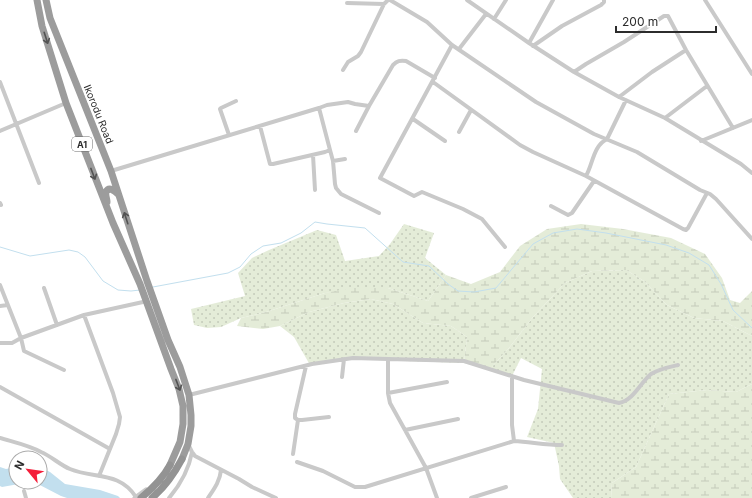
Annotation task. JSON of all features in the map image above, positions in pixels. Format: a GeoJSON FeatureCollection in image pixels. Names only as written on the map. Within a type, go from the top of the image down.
{"type":"FeatureCollection","features":[{"type":"Feature","properties":{"kind":"highway","name":"Ikorodu Road"},"geometry":{"type":"LineString","coordinates":[[36,0],[42,26],[66,103],[113,223],[143,283],[147,297],[180,367],[189,395],[191,426],[188,444],[182,459],[171,478],[152,498]]}},
{"type":"Feature","properties":{"kind":"highway","name":"Ikorodu Road"},"geometry":{"type":"LineString","coordinates":[[46,0],[50,18],[111,171],[132,237],[147,297],[171,369],[180,389],[183,406],[180,442],[165,474],[158,482],[137,498]]}},
{"type":"Feature","properties":{"kind":"highway"},"geometry":{"type":"LineString","coordinates":[[113,223],[106,194],[110,189],[116,191],[119,196]]}},
{"type":"Feature","properties":{"kind":"street"},"geometry":{"type":"LineString","coordinates":[[343,70],[348,62],[358,56],[361,52],[384,4],[389,0],[427,22],[452,45],[536,102],[594,134],[637,152],[707,193],[716,199],[752,239]]}},
{"type":"Feature","properties":{"kind":"street"},"geometry":{"type":"LineString","coordinates":[[467,0],[574,72],[619,97],[665,118],[741,164],[752,173]]}},
{"type":"Feature","properties":{"kind":"street"},"geometry":{"type":"LineString","coordinates":[[494,19],[506,0]]}},
{"type":"Feature","properties":{"kind":"street"},"geometry":{"type":"LineString","coordinates":[[531,44],[553,0]]}},
{"type":"Feature","properties":{"kind":"street"},"geometry":{"type":"LineString","coordinates":[[705,0],[752,74]]}},
{"type":"Feature","properties":{"kind":"street"},"geometry":{"type":"LineString","coordinates":[[531,44],[605,1]]}},
{"type":"Feature","properties":{"kind":"street"},"geometry":{"type":"LineString","coordinates":[[347,3],[384,4]]}},
{"type":"Feature","properties":{"kind":"street"},"geometry":{"type":"LineString","coordinates":[[459,49],[486,14]]}},
{"type":"Feature","properties":{"kind":"street"},"geometry":{"type":"LineString","coordinates":[[574,72],[668,16],[686,50],[733,128]]}},
{"type":"Feature","properties":{"kind":"street"},"geometry":{"type":"LineString","coordinates":[[452,45],[380,178],[414,196],[422,192],[463,208],[482,220],[505,247]]}},
{"type":"Feature","properties":{"kind":"street"},"geometry":{"type":"LineString","coordinates":[[619,97],[652,72],[686,50]]}},
{"type":"Feature","properties":{"kind":"street"},"geometry":{"type":"LineString","coordinates":[[356,131],[393,65],[398,61],[406,61],[435,78]]}},
{"type":"Feature","properties":{"kind":"street"},"geometry":{"type":"LineString","coordinates":[[0,82],[39,183]]}},
{"type":"Feature","properties":{"kind":"street"},"geometry":{"type":"LineString","coordinates":[[433,82],[526,148],[586,176],[686,230],[707,193]]}},
{"type":"Feature","properties":{"kind":"street"},"geometry":{"type":"LineString","coordinates":[[665,118],[707,86]]}},
{"type":"Feature","properties":{"kind":"street"},"geometry":{"type":"LineString","coordinates":[[586,176],[592,165],[596,151],[607,139],[626,100]]}},
{"type":"Feature","properties":{"kind":"street"},"geometry":{"type":"LineString","coordinates":[[229,135],[220,109],[236,101]]}},
{"type":"Feature","properties":{"kind":"street"},"geometry":{"type":"LineString","coordinates":[[111,171],[327,105],[348,102],[369,106]]}},
{"type":"Feature","properties":{"kind":"street"},"geometry":{"type":"LineString","coordinates":[[0,131],[66,103]]}},
{"type":"Feature","properties":{"kind":"street"},"geometry":{"type":"LineString","coordinates":[[319,108],[333,161],[335,184],[338,191],[341,194],[379,213]]}},
{"type":"Feature","properties":{"kind":"street"},"geometry":{"type":"LineString","coordinates":[[459,132],[471,110]]}},
{"type":"Feature","properties":{"kind":"street"},"geometry":{"type":"LineString","coordinates":[[413,119],[445,141]]}},
{"type":"Feature","properties":{"kind":"street"},"geometry":{"type":"LineString","coordinates":[[701,141],[752,120]]}},
{"type":"Feature","properties":{"kind":"street"},"geometry":{"type":"LineString","coordinates":[[260,126],[270,164],[330,150]]}},
{"type":"Feature","properties":{"kind":"street"},"geometry":{"type":"LineString","coordinates":[[313,155],[315,190]]}},
{"type":"Feature","properties":{"kind":"street"},"geometry":{"type":"LineString","coordinates":[[333,161],[345,159]]}},
{"type":"Feature","properties":{"kind":"street"},"geometry":{"type":"LineString","coordinates":[[551,206],[568,215],[572,213],[594,181]]}},
{"type":"Feature","properties":{"kind":"street"},"geometry":{"type":"LineString","coordinates":[[0,285],[21,338],[24,351],[64,370]]}},
{"type":"Feature","properties":{"kind":"street"},"geometry":{"type":"LineString","coordinates":[[44,288],[57,325]]}},
{"type":"Feature","properties":{"kind":"street"},"geometry":{"type":"LineString","coordinates":[[0,343],[12,343],[21,338],[84,314],[147,297]]}},
{"type":"Feature","properties":{"kind":"street"},"geometry":{"type":"LineString","coordinates":[[0,306],[8,305]]}},
{"type":"Feature","properties":{"kind":"street"},"geometry":{"type":"LineString","coordinates":[[84,314],[113,393],[120,417],[118,429],[99,476]]}},
{"type":"Feature","properties":{"kind":"street"},"geometry":{"type":"LineString","coordinates":[[189,395],[312,364],[353,358],[464,361],[546,386],[619,403],[627,401],[652,374],[678,365]]}},
{"type":"Feature","properties":{"kind":"street"},"geometry":{"type":"LineString","coordinates":[[388,359],[388,393],[390,403],[426,468],[437,498]]}},
{"type":"Feature","properties":{"kind":"street"},"geometry":{"type":"LineString","coordinates":[[342,377],[344,360]]}},
{"type":"Feature","properties":{"kind":"street"},"geometry":{"type":"LineString","coordinates":[[294,454],[298,420],[295,418],[295,414],[306,366]]}},
{"type":"Feature","properties":{"kind":"street"},"geometry":{"type":"LineString","coordinates":[[512,376],[512,425],[514,442]]}},
{"type":"Feature","properties":{"kind":"street"},"geometry":{"type":"LineString","coordinates":[[388,393],[447,382]]}},
{"type":"Feature","properties":{"kind":"street"},"geometry":{"type":"LineString","coordinates":[[0,387],[110,449]]}},
{"type":"Feature","properties":{"kind":"street"},"geometry":{"type":"LineString","coordinates":[[298,420],[329,417]]}},
{"type":"Feature","properties":{"kind":"street"},"geometry":{"type":"LineString","coordinates":[[406,430],[458,419]]}},
{"type":"Feature","properties":{"kind":"street"},"geometry":{"type":"LineString","coordinates":[[0,438],[40,451],[70,469],[104,476],[121,482],[132,491],[137,498]]}},
{"type":"Feature","properties":{"kind":"street"},"geometry":{"type":"LineString","coordinates":[[297,462],[323,471],[355,487],[359,487],[372,485],[514,442],[562,445]]}},
{"type":"Feature","properties":{"kind":"street"},"geometry":{"type":"LineString","coordinates":[[188,444],[195,456],[252,487],[276,498]]}},
{"type":"Feature","properties":{"kind":"street"},"geometry":{"type":"LineString","coordinates":[[169,498],[187,470],[192,452]]}},
{"type":"Feature","properties":{"kind":"street","name":"Ikorodu Road"},"geometry":{"type":"LineString","coordinates":[[157,498],[178,470],[182,459]]}},
{"type":"Feature","properties":{"kind":"street"},"geometry":{"type":"LineString","coordinates":[[208,498],[216,486],[221,470]]}},
{"type":"Feature","properties":{"kind":"street"},"geometry":{"type":"LineString","coordinates":[[471,498],[506,487]]}},
{"type":"Feature","properties":{"kind":"street"},"geometry":{"type":"LineString","coordinates":[[24,491],[26,498]]}},
{"type":"Feature","properties":{"kind":"green space"},"geometry":{"type":"Polygon","coordinates":[[[404,224],[434,233],[425,258],[446,275],[428,301],[388,288],[325,293],[266,312],[241,318],[221,327],[207,328],[194,325],[191,309],[245,296],[238,273],[252,258],[317,230],[336,235],[345,261],[379,256],[390,244],[404,224]]]}},
{"type":"Feature","properties":{"kind":"green space"},"geometry":{"type":"Polygon","coordinates":[[[581,224],[623,229],[671,238],[705,254],[722,278],[730,300],[740,303],[752,291],[752,336],[723,321],[694,318],[667,305],[644,281],[626,270],[592,271],[565,283],[533,317],[509,348],[489,370],[464,363],[467,337],[451,326],[423,323],[393,304],[371,299],[344,303],[309,312],[280,326],[263,329],[237,326],[241,318],[266,312],[325,293],[357,287],[388,288],[428,301],[446,275],[471,284],[500,272],[520,246],[547,229],[581,224]]]}},
{"type":"Feature","properties":{"kind":"green space"},"geometry":{"type":"Polygon","coordinates":[[[626,270],[644,281],[667,305],[694,318],[723,321],[752,336],[752,384],[736,392],[707,390],[669,394],[636,467],[612,483],[611,498],[573,498],[560,479],[554,443],[527,437],[538,409],[542,369],[521,358],[512,376],[489,370],[509,348],[533,317],[565,283],[592,271],[626,270]]]}},
{"type":"Feature","properties":{"kind":"green space"},"geometry":{"type":"Polygon","coordinates":[[[371,299],[393,304],[423,323],[451,326],[467,337],[464,363],[347,359],[310,365],[294,337],[280,326],[309,312],[344,303],[371,299]]]}},
{"type":"Feature","properties":{"kind":"green space"},"geometry":{"type":"Polygon","coordinates":[[[752,384],[752,498],[611,498],[612,483],[636,467],[669,394],[707,390],[736,392],[752,384]]]}},
{"type":"Feature","properties":{"kind":"water"},"geometry":{"type":"Polygon","coordinates":[[[0,467],[8,469],[8,486],[0,486],[0,467]]]}},
{"type":"Feature","properties":{"kind":"water"},"geometry":{"type":"Polygon","coordinates":[[[48,471],[65,484],[100,490],[120,498],[67,498],[48,489],[48,471]]]}},
{"type":"Feature","properties":{"kind":"waterway"},"geometry":{"type":"LineString","coordinates":[[153,287],[228,273],[240,267],[251,254],[263,246],[281,243],[301,233],[315,222],[365,228],[403,262],[429,266],[448,284],[458,291],[474,292],[496,288],[533,244],[553,233],[577,229],[666,245],[689,253],[709,265],[721,284],[733,310],[752,328]]}},
{"type":"Feature","properties":{"kind":"waterway"},"geometry":{"type":"LineString","coordinates":[[0,247],[30,256],[69,250],[78,252],[85,257],[103,281],[118,290],[140,290]]}}]}
